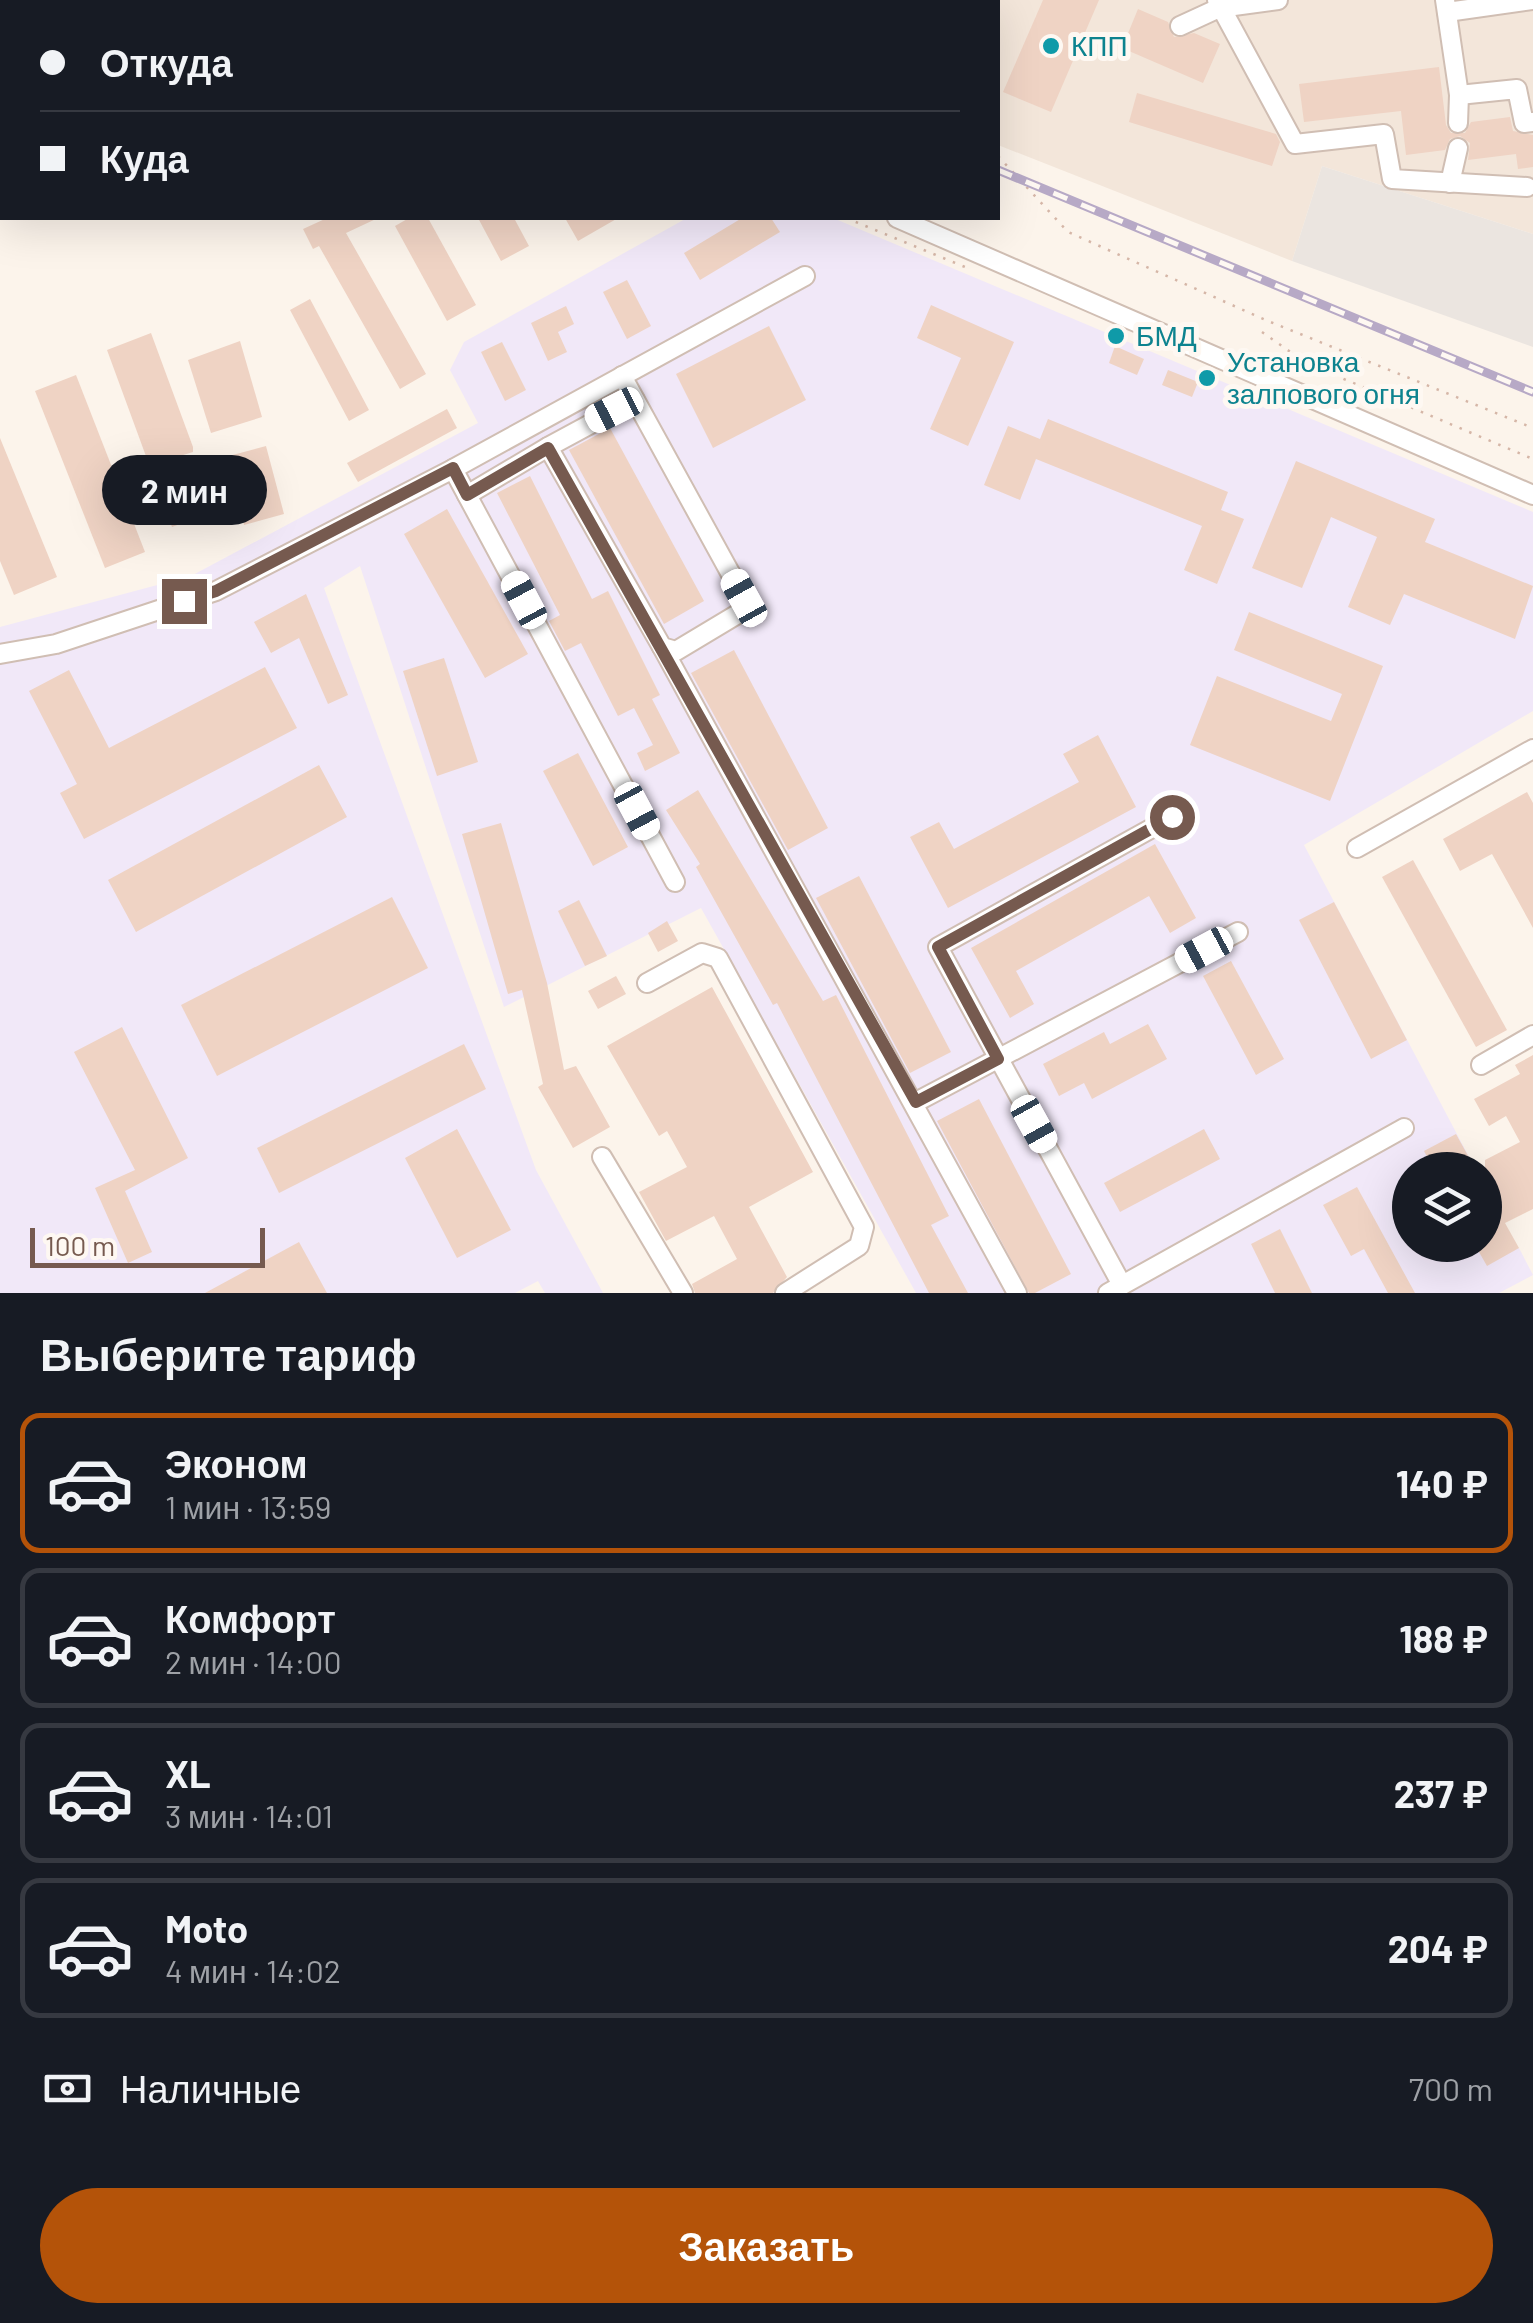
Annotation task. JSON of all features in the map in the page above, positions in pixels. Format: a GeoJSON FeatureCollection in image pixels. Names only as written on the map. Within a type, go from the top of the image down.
{"type":"FeatureCollection","features":[{"type":"Feature","properties":{"kind":"street"},"geometry":{"type":"LineString","coordinates":[[1180,26],[1218,4],[1278,0]]}},
{"type":"Feature","properties":{"kind":"street"},"geometry":{"type":"LineString","coordinates":[[1458,123],[1459,96],[1446,6],[1533,0]]}},
{"type":"Feature","properties":{"kind":"street"},"geometry":{"type":"LineString","coordinates":[[1218,4],[1295,144],[1384,134],[1392,179],[1527,188]]}},
{"type":"Feature","properties":{"kind":"street"},"geometry":{"type":"LineString","coordinates":[[1459,96],[1517,89],[1524,123],[1533,122]]}},
{"type":"Feature","properties":{"kind":"street"},"geometry":{"type":"LineString","coordinates":[[1450,183],[1458,148]]}},
{"type":"Feature","properties":{"kind":"street"},"geometry":{"type":"LineString","coordinates":[[903,220],[1533,494]]}},
{"type":"Feature","properties":{"kind":"street"},"geometry":{"type":"LineString","coordinates":[[0,654],[56,644],[216,591],[453,468],[805,276]]}},
{"type":"Feature","properties":{"kind":"street"},"geometry":{"type":"LineString","coordinates":[[622,376],[744,598],[741,612],[676,650],[662,647]]}},
{"type":"Feature","properties":{"kind":"street"},"geometry":{"type":"LineString","coordinates":[[467,495],[634,400]]}},
{"type":"Feature","properties":{"kind":"street"},"geometry":{"type":"LineString","coordinates":[[548,448],[916,1102],[1017,1293]]}},
{"type":"Feature","properties":{"kind":"street"},"geometry":{"type":"LineString","coordinates":[[453,468],[674,882]]}},
{"type":"Feature","properties":{"kind":"street"},"geometry":{"type":"LineString","coordinates":[[1356,848],[1530,757]]}},
{"type":"Feature","properties":{"kind":"street"},"geometry":{"type":"LineString","coordinates":[[1172,817],[938,947],[1115,1289],[1404,1128]]}},
{"type":"Feature","properties":{"kind":"street"},"geometry":{"type":"LineString","coordinates":[[916,1102],[1238,932]]}},
{"type":"Feature","properties":{"kind":"street"},"geometry":{"type":"LineString","coordinates":[[647,983],[702,953],[718,958],[864,1227],[858,1246],[786,1293]]}},
{"type":"Feature","properties":{"kind":"street"},"geometry":{"type":"LineString","coordinates":[[1481,1064],[1533,1035]]}},
{"type":"Feature","properties":{"kind":"street"},"geometry":{"type":"LineString","coordinates":[[602,1157],[683,1293]]}},
{"type":"Feature","properties":{"kind":"path"},"geometry":{"type":"LineString","coordinates":[[1000,158],[1068,232],[1268,322],[1533,428]]}},
{"type":"Feature","properties":{"kind":"path"},"geometry":{"type":"LineString","coordinates":[[1262,332],[1306,362],[1533,458]]}},
{"type":"Feature","properties":{"kind":"shaded area"},"geometry":{"type":"Polygon","coordinates":[[[1000,0],[1533,0],[1533,234],[1322,166],[1292,261],[1000,146],[1000,0]]]}},
{"type":"Feature","properties":{"kind":"shaded area"},"geometry":{"type":"Polygon","coordinates":[[[1322,166],[1533,234],[1533,347],[1292,261],[1322,166]]]}},
{"type":"Feature","properties":{"kind":"shaded area"},"geometry":{"type":"Polygon","coordinates":[[[683,220],[838,220],[1533,512],[1533,711],[1304,845],[1466,1152],[1392,1152],[1392,1262],[1502,1262],[1502,1248],[1519,1248],[1533,1275],[1499,1293],[916,1293],[701,908],[504,1007],[360,566],[324,588],[536,1170],[603,1293],[545,1293],[538,1281],[515,1293],[0,1293],[0,627],[191,576],[478,423],[450,370],[464,342],[683,220]]]}},
{"type":"Feature","properties":{"kind":"building","name":"КПП"},"geometry":{"type":"Polygon","coordinates":[[[1043,0],[1099,0],[1051,112],[1003,92],[1043,0]]]}},
{"type":"Feature","properties":{"kind":"building"},"geometry":{"type":"Polygon","coordinates":[[[1138,9],[1168,22],[1174,37],[1194,33],[1220,44],[1203,83],[1122,48],[1138,9]]]}},
{"type":"Feature","properties":{"kind":"building"},"geometry":{"type":"Polygon","coordinates":[[[1439,67],[1446,125],[1451,133],[1465,133],[1471,122],[1510,117],[1513,131],[1533,135],[1533,167],[1518,169],[1516,154],[1468,160],[1470,143],[1460,136],[1450,139],[1445,150],[1406,155],[1401,111],[1304,122],[1299,84],[1439,67]]]}},
{"type":"Feature","properties":{"kind":"building"},"geometry":{"type":"Polygon","coordinates":[[[1137,93],[1276,134],[1280,142],[1272,166],[1129,122],[1137,93]]]}},
{"type":"Feature","properties":{"kind":"building"},"geometry":{"type":"Polygon","coordinates":[[[323,220],[374,220],[346,233],[426,374],[400,389],[319,246],[313,249],[303,229],[323,220]]]}},
{"type":"Feature","properties":{"kind":"building"},"geometry":{"type":"Polygon","coordinates":[[[406,220],[429,220],[476,305],[447,321],[395,226],[406,220]]]}},
{"type":"Feature","properties":{"kind":"building"},"geometry":{"type":"Polygon","coordinates":[[[479,220],[515,220],[529,246],[501,261],[479,220]]]}},
{"type":"Feature","properties":{"kind":"building"},"geometry":{"type":"Polygon","coordinates":[[[566,220],[615,220],[578,241],[566,220]]]}},
{"type":"Feature","properties":{"kind":"building"},"geometry":{"type":"Polygon","coordinates":[[[739,220],[772,220],[780,232],[700,280],[684,253],[739,220]]]}},
{"type":"Feature","properties":{"kind":"building"},"geometry":{"type":"Polygon","coordinates":[[[627,280],[651,326],[627,339],[603,292],[627,280]]]}},
{"type":"Feature","properties":{"kind":"building"},"geometry":{"type":"Polygon","coordinates":[[[310,299],[369,410],[349,421],[290,310],[310,299]]]}},
{"type":"Feature","properties":{"kind":"building"},"geometry":{"type":"Polygon","coordinates":[[[931,305],[1014,342],[968,446],[930,429],[961,358],[917,338],[931,305]]]}},
{"type":"Feature","properties":{"kind":"building"},"geometry":{"type":"Polygon","coordinates":[[[566,306],[574,324],[558,332],[567,352],[548,361],[531,323],[566,306]]]}},
{"type":"Feature","properties":{"kind":"building"},"geometry":{"type":"Polygon","coordinates":[[[769,326],[806,400],[713,448],[676,374],[769,326]]]}},
{"type":"Feature","properties":{"kind":"building"},"geometry":{"type":"Polygon","coordinates":[[[151,333],[193,447],[193,452],[180,456],[202,516],[172,527],[107,350],[151,333]]]}},
{"type":"Feature","properties":{"kind":"building"},"geometry":{"type":"Polygon","coordinates":[[[240,341],[262,417],[211,433],[188,360],[240,341]]]}},
{"type":"Feature","properties":{"kind":"building"},"geometry":{"type":"Polygon","coordinates":[[[502,342],[526,390],[505,401],[481,352],[502,342]]]}},
{"type":"Feature","properties":{"kind":"building"},"geometry":{"type":"Polygon","coordinates":[[[1115,346],[1144,359],[1137,375],[1109,363],[1115,346]]]}},
{"type":"Feature","properties":{"kind":"building"},"geometry":{"type":"Polygon","coordinates":[[[1168,370],[1198,382],[1192,397],[1162,385],[1168,370]]]}},
{"type":"Feature","properties":{"kind":"building"},"geometry":{"type":"Polygon","coordinates":[[[76,375],[145,552],[105,568],[35,391],[76,375]]]}},
{"type":"Feature","properties":{"kind":"building"},"geometry":{"type":"Polygon","coordinates":[[[447,409],[457,428],[358,482],[347,463],[447,409]]]}},
{"type":"Feature","properties":{"kind":"building"},"geometry":{"type":"Polygon","coordinates":[[[1048,419],[1228,492],[1221,510],[1244,519],[1217,584],[1184,570],[1202,526],[1036,459],[1020,500],[984,485],[1008,426],[1040,439],[1048,419]]]}},
{"type":"Feature","properties":{"kind":"building"},"geometry":{"type":"Polygon","coordinates":[[[610,428],[704,601],[664,624],[569,450],[610,428]]]}},
{"type":"Feature","properties":{"kind":"building"},"geometry":{"type":"Polygon","coordinates":[[[0,438],[57,577],[14,595],[0,561],[0,438]]]}},
{"type":"Feature","properties":{"kind":"building"},"geometry":{"type":"Polygon","coordinates":[[[266,446],[284,514],[244,525],[225,457],[266,446]]]}},
{"type":"Feature","properties":{"kind":"building"},"geometry":{"type":"Polygon","coordinates":[[[1296,461],[1435,519],[1425,542],[1533,586],[1515,639],[1404,594],[1390,625],[1348,607],[1377,537],[1331,517],[1302,588],[1252,568],[1296,461]]]}},
{"type":"Feature","properties":{"kind":"building"},"geometry":{"type":"Polygon","coordinates":[[[530,476],[592,599],[608,591],[660,695],[652,699],[680,753],[645,771],[637,753],[653,745],[634,708],[618,716],[581,643],[565,651],[549,621],[560,615],[497,493],[530,476]]]}},
{"type":"Feature","properties":{"kind":"building"},"geometry":{"type":"Polygon","coordinates":[[[447,509],[528,654],[485,678],[404,534],[447,509]]]}},
{"type":"Feature","properties":{"kind":"building"},"geometry":{"type":"Polygon","coordinates":[[[306,594],[348,695],[328,704],[299,638],[271,653],[254,622],[306,594]]]}},
{"type":"Feature","properties":{"kind":"building"},"geometry":{"type":"Polygon","coordinates":[[[1249,612],[1383,666],[1330,801],[1190,745],[1217,676],[1331,721],[1342,694],[1234,650],[1249,612]]]}},
{"type":"Feature","properties":{"kind":"building"},"geometry":{"type":"Polygon","coordinates":[[[734,650],[828,828],[788,850],[691,673],[734,650]]]}},
{"type":"Feature","properties":{"kind":"building"},"geometry":{"type":"Polygon","coordinates":[[[444,658],[478,762],[437,776],[403,671],[444,658]]]}},
{"type":"Feature","properties":{"kind":"building"},"geometry":{"type":"Polygon","coordinates":[[[265,667],[297,728],[84,839],[60,793],[77,784],[29,691],[69,670],[109,748],[265,667]]]}},
{"type":"Feature","properties":{"kind":"building"},"geometry":{"type":"Polygon","coordinates":[[[1098,735],[1136,807],[948,908],[910,837],[939,822],[954,849],[1079,782],[1063,754],[1098,735]]]}},
{"type":"Feature","properties":{"kind":"building"},"geometry":{"type":"Polygon","coordinates":[[[578,753],[628,847],[593,866],[543,771],[578,753]]]}},
{"type":"Feature","properties":{"kind":"building"},"geometry":{"type":"Polygon","coordinates":[[[319,765],[347,817],[136,932],[108,880],[319,765]]]}},
{"type":"Feature","properties":{"kind":"building"},"geometry":{"type":"Polygon","coordinates":[[[698,790],[823,1001],[836,995],[949,1216],[931,1225],[968,1293],[929,1293],[777,1003],[773,1005],[696,867],[700,864],[666,810],[698,790]]]}},
{"type":"Feature","properties":{"kind":"building"},"geometry":{"type":"Polygon","coordinates":[[[1527,792],[1533,803],[1533,928],[1492,854],[1460,871],[1443,839],[1527,792]]]}},
{"type":"Feature","properties":{"kind":"building"},"geometry":{"type":"Polygon","coordinates":[[[501,823],[547,983],[564,1070],[576,1066],[610,1127],[573,1148],[538,1087],[543,1084],[522,990],[508,994],[462,834],[501,823]]]}},
{"type":"Feature","properties":{"kind":"building"},"geometry":{"type":"Polygon","coordinates":[[[1155,844],[1196,918],[1170,933],[1149,896],[1016,971],[1034,1004],[1010,1018],[971,948],[1155,844]]]}},
{"type":"Feature","properties":{"kind":"building"},"geometry":{"type":"Polygon","coordinates":[[[1413,860],[1507,1030],[1476,1047],[1382,877],[1413,860]]]}},
{"type":"Feature","properties":{"kind":"building"},"geometry":{"type":"Polygon","coordinates":[[[859,876],[951,1052],[910,1073],[816,898],[859,876]]]}},
{"type":"Feature","properties":{"kind":"building"},"geometry":{"type":"Polygon","coordinates":[[[392,897],[428,968],[217,1076],[181,1005],[392,897]]]}},
{"type":"Feature","properties":{"kind":"building"},"geometry":{"type":"Polygon","coordinates":[[[579,900],[607,956],[585,966],[558,911],[579,900]]]}},
{"type":"Feature","properties":{"kind":"building"},"geometry":{"type":"Polygon","coordinates":[[[1334,902],[1407,1040],[1371,1059],[1299,920],[1334,902]]]}},
{"type":"Feature","properties":{"kind":"building"},"geometry":{"type":"Polygon","coordinates":[[[667,921],[678,941],[658,952],[648,933],[667,921]]]}},
{"type":"Feature","properties":{"kind":"building"},"geometry":{"type":"Polygon","coordinates":[[[1231,961],[1284,1059],[1256,1075],[1203,976],[1231,961]]]}},
{"type":"Feature","properties":{"kind":"building"},"geometry":{"type":"Polygon","coordinates":[[[616,976],[626,994],[598,1009],[588,991],[616,976]]]}},
{"type":"Feature","properties":{"kind":"building"},"geometry":{"type":"Polygon","coordinates":[[[712,987],[813,1172],[749,1207],[787,1277],[773,1293],[695,1293],[692,1284],[737,1259],[714,1216],[666,1241],[639,1192],[687,1167],[667,1131],[659,1136],[607,1046],[712,987]]]}},
{"type":"Feature","properties":{"kind":"building"},"geometry":{"type":"Polygon","coordinates":[[[1148,1024],[1167,1059],[1092,1099],[1084,1083],[1059,1096],[1043,1064],[1104,1032],[1110,1044],[1148,1024]]]}},
{"type":"Feature","properties":{"kind":"building"},"geometry":{"type":"Polygon","coordinates":[[[122,1027],[188,1158],[125,1191],[152,1252],[128,1263],[95,1188],[135,1170],[74,1052],[122,1027]]]}},
{"type":"Feature","properties":{"kind":"building"},"geometry":{"type":"Polygon","coordinates":[[[464,1044],[486,1089],[279,1193],[257,1148],[464,1044]]]}},
{"type":"Feature","properties":{"kind":"building"},"geometry":{"type":"Polygon","coordinates":[[[1533,1055],[1533,1209],[1505,1223],[1519,1248],[1502,1258],[1501,1152],[1520,1142],[1506,1116],[1489,1126],[1474,1099],[1520,1074],[1515,1065],[1533,1055]]]}},
{"type":"Feature","properties":{"kind":"building"},"geometry":{"type":"Polygon","coordinates":[[[979,1099],[1071,1274],[1035,1293],[1029,1293],[937,1121],[979,1099]]]}},
{"type":"Feature","properties":{"kind":"building"},"geometry":{"type":"Polygon","coordinates":[[[457,1129],[511,1230],[457,1258],[405,1158],[457,1129]]]}},
{"type":"Feature","properties":{"kind":"building"},"geometry":{"type":"Polygon","coordinates":[[[1204,1129],[1220,1159],[1120,1212],[1104,1183],[1204,1129]]]}},
{"type":"Feature","properties":{"kind":"building"},"geometry":{"type":"Polygon","coordinates":[[[1456,1134],[1466,1152],[1425,1152],[1456,1134]]]}},
{"type":"Feature","properties":{"kind":"building"},"geometry":{"type":"Polygon","coordinates":[[[1357,1187],[1392,1251],[1392,1262],[1398,1262],[1415,1293],[1388,1293],[1364,1249],[1351,1256],[1323,1205],[1357,1187]]]}},
{"type":"Feature","properties":{"kind":"building"},"geometry":{"type":"Polygon","coordinates":[[[1280,1229],[1312,1293],[1275,1293],[1251,1244],[1280,1229]]]}},
{"type":"Feature","properties":{"kind":"building"},"geometry":{"type":"Polygon","coordinates":[[[299,1242],[327,1293],[205,1293],[299,1242]]]}},
{"type":"Feature","properties":{"kind":"railway"},"geometry":{"type":"LineString","coordinates":[[1000,171],[1533,392]]}},
{"type":"Feature","properties":{"kind":"place","name":"КПП"},"geometry":{"type":"Point","coordinates":[1051,46]}},
{"type":"Feature","properties":{"kind":"place","name":"БМД"},"geometry":{"type":"Point","coordinates":[1116,336]}},
{"type":"Feature","properties":{"kind":"place","name":"Установка залпового огня"},"geometry":{"type":"Point","coordinates":[1207,378]}},
{"type":"Feature","properties":{"kind":"route"},"geometry":{"type":"LineString","coordinates":[[184,601],[216,591],[453,468],[467,495],[548,448],[916,1102],[998,1059],[938,947],[1172,817]]}}]}
